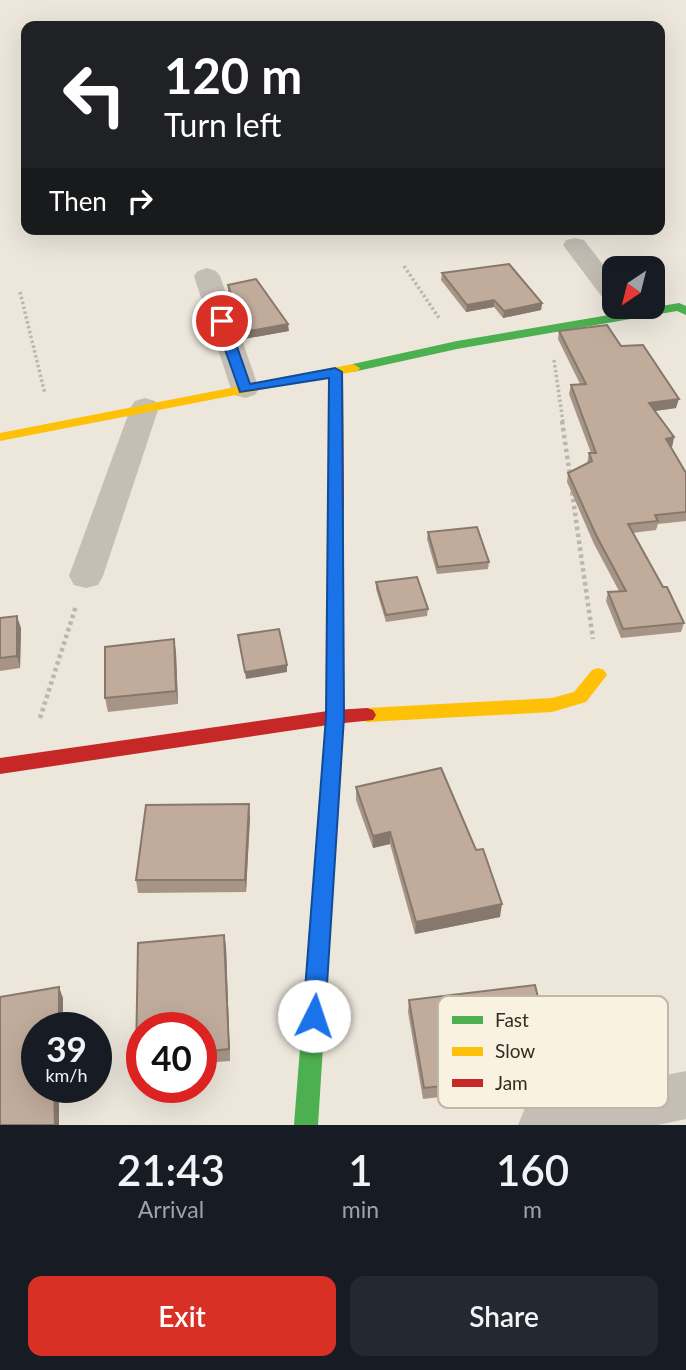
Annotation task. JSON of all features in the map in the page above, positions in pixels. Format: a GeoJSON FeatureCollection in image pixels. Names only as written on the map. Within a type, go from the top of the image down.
{"type":"FeatureCollection","features":[{"type":"Feature","properties":{"kind":"street"},"geometry":{"type":"LineString","coordinates":[[575,244],[602,280]]}},
{"type":"Feature","properties":{"kind":"street"},"geometry":{"type":"LineString","coordinates":[[206,276],[245,389]]}},
{"type":"Feature","properties":{"kind":"street"},"geometry":{"type":"LineString","coordinates":[[665,307],[679,307],[686,311]]}},
{"type":"Feature","properties":{"kind":"street"},"geometry":{"type":"LineString","coordinates":[[0,437],[335,372],[457,345],[550,329],[602,312]]}},
{"type":"Feature","properties":{"kind":"street"},"geometry":{"type":"LineString","coordinates":[[306,1125],[335,717],[335,372]]}},
{"type":"Feature","properties":{"kind":"street"},"geometry":{"type":"LineString","coordinates":[[86,576],[145,407]]}},
{"type":"Feature","properties":{"kind":"street"},"geometry":{"type":"LineString","coordinates":[[0,766],[335,717],[552,705],[578,700],[590,689],[598,674]]}},
{"type":"Feature","properties":{"kind":"street"},"geometry":{"type":"LineString","coordinates":[[668,1099],[686,1095]]}},
{"type":"Feature","properties":{"kind":"street"},"geometry":{"type":"LineString","coordinates":[[542,1125],[624,1108]]}},
{"type":"Feature","properties":{"kind":"path"},"geometry":{"type":"LineString","coordinates":[[404,267],[457,345]]}},
{"type":"Feature","properties":{"kind":"path"},"geometry":{"type":"LineString","coordinates":[[20,292],[53,426]]}},
{"type":"Feature","properties":{"kind":"path"},"geometry":{"type":"LineString","coordinates":[[550,329],[570,477]]}},
{"type":"Feature","properties":{"kind":"path"},"geometry":{"type":"LineString","coordinates":[[572,491],[598,674]]}},
{"type":"Feature","properties":{"kind":"path"},"geometry":{"type":"LineString","coordinates":[[26,762],[86,576]]}},
{"type":"Feature","properties":{"kind":"building"},"geometry":{"type":"Polygon","coordinates":[[[509,264],[542,303],[504,311],[494,300],[467,305],[442,273],[509,264]]]}},
{"type":"Feature","properties":{"kind":"building"},"geometry":{"type":"Polygon","coordinates":[[[256,279],[288,324],[244,332],[228,285],[256,279]]]}},
{"type":"Feature","properties":{"kind":"building"},"geometry":{"type":"Polygon","coordinates":[[[607,325],[621,346],[643,345],[679,399],[649,403],[674,437],[666,439],[686,473],[686,512],[655,515],[658,521],[628,524],[663,587],[667,587],[684,623],[623,629],[608,592],[626,591],[596,535],[568,473],[592,461],[589,453],[596,453],[571,385],[586,384],[559,331],[607,325]]]}},
{"type":"Feature","properties":{"kind":"building"},"geometry":{"type":"Polygon","coordinates":[[[477,527],[489,562],[438,567],[428,532],[477,527]]]}},
{"type":"Feature","properties":{"kind":"building"},"geometry":{"type":"Polygon","coordinates":[[[417,577],[428,609],[386,615],[376,582],[417,577]]]}},
{"type":"Feature","properties":{"kind":"building"},"geometry":{"type":"Polygon","coordinates":[[[17,616],[17,656],[0,658],[0,618],[17,616]]]}},
{"type":"Feature","properties":{"kind":"building"},"geometry":{"type":"Polygon","coordinates":[[[279,629],[287,665],[245,672],[238,635],[279,629]]]}},
{"type":"Feature","properties":{"kind":"building"},"geometry":{"type":"Polygon","coordinates":[[[174,639],[176,691],[105,698],[105,647],[174,639]]]}},
{"type":"Feature","properties":{"kind":"building"},"geometry":{"type":"Polygon","coordinates":[[[441,768],[476,850],[483,849],[502,904],[416,922],[390,832],[373,836],[356,787],[441,768]]]}},
{"type":"Feature","properties":{"kind":"building"},"geometry":{"type":"Polygon","coordinates":[[[249,804],[245,880],[136,880],[146,805],[249,804]]]}},
{"type":"Feature","properties":{"kind":"building"},"geometry":{"type":"Polygon","coordinates":[[[224,935],[229,1049],[217,1050],[217,1012],[137,1012],[138,943],[224,935]]]}},
{"type":"Feature","properties":{"kind":"building"},"geometry":{"type":"Polygon","coordinates":[[[535,985],[538,996],[443,996],[535,985]]]}},
{"type":"Feature","properties":{"kind":"building"},"geometry":{"type":"Polygon","coordinates":[[[59,987],[59,1012],[21,1012],[21,1103],[54,1103],[55,1125],[0,1125],[0,997],[59,987]]]}},
{"type":"Feature","properties":{"kind":"building"},"geometry":{"type":"Polygon","coordinates":[[[438,997],[438,1086],[424,1088],[409,1000],[438,997]]]}},
{"type":"Feature","properties":{"kind":"traffic: fast"},"geometry":{"type":"LineString","coordinates":[[353,368],[457,345],[679,307],[686,311]]}},
{"type":"Feature","properties":{"kind":"traffic: fast"},"geometry":{"type":"LineString","coordinates":[[306,1125],[335,717],[336,507]]}},
{"type":"Feature","properties":{"kind":"traffic: slow"},"geometry":{"type":"LineString","coordinates":[[0,437],[353,368]]}},
{"type":"Feature","properties":{"kind":"traffic: slow"},"geometry":{"type":"LineString","coordinates":[[367,715],[552,705],[580,697],[598,675]]}},
{"type":"Feature","properties":{"kind":"traffic: jam"},"geometry":{"type":"LineString","coordinates":[[336,372],[336,507]]}},
{"type":"Feature","properties":{"kind":"traffic: jam"},"geometry":{"type":"LineString","coordinates":[[0,766],[335,717],[367,715]]}},
{"type":"Feature","properties":{"kind":"route"},"geometry":{"type":"LineString","coordinates":[[222,321],[245,389],[335,372],[335,717],[314,1016]]}}]}
